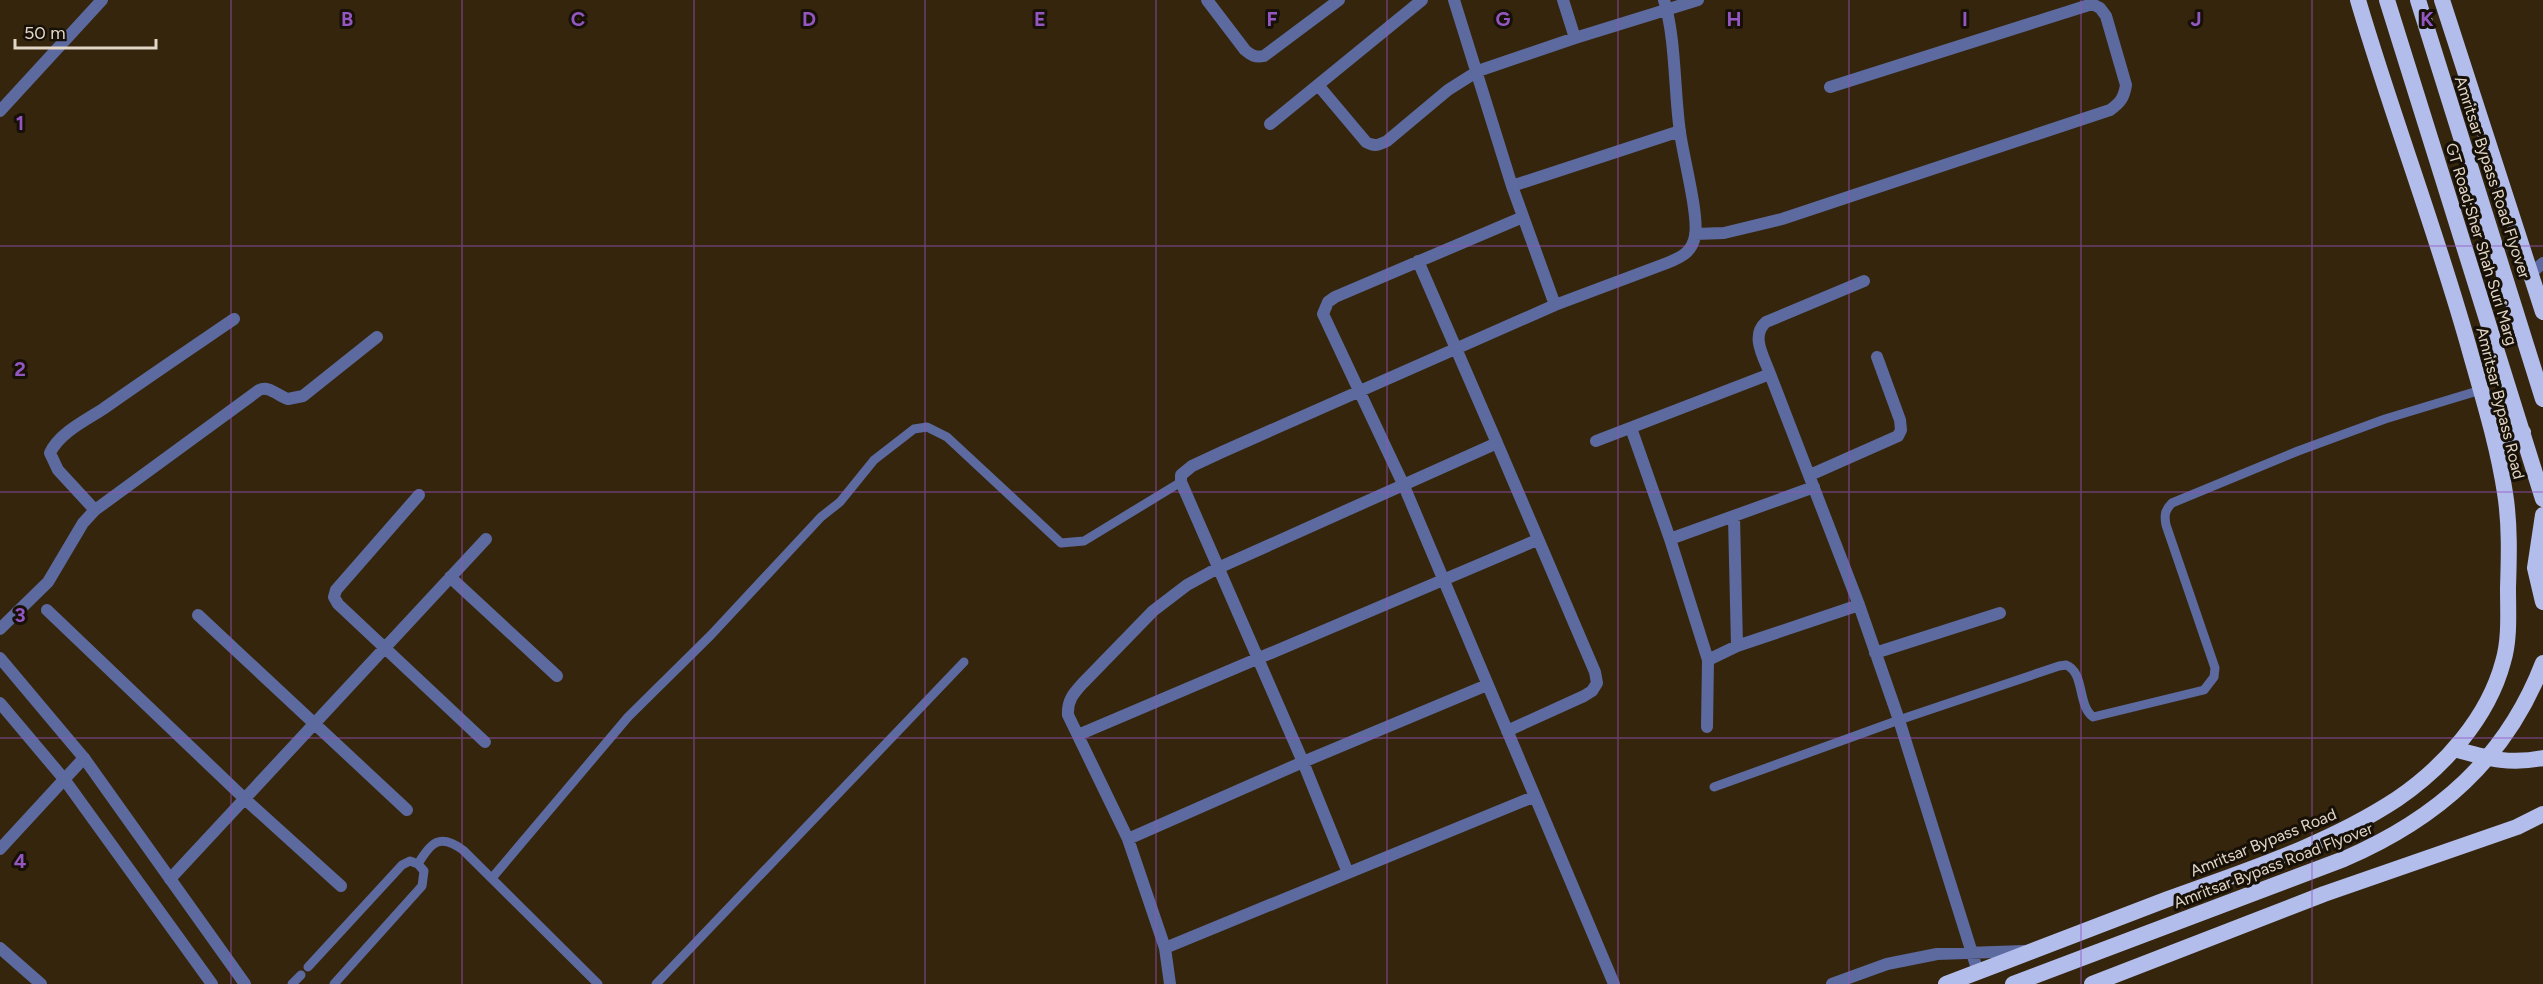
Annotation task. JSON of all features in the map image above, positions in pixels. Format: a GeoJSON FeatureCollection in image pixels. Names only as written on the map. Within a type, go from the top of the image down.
{"type":"FeatureCollection","features":[{"type":"Feature","properties":{"kind":"highway","name":"Amritsar Bypass Road"},"geometry":{"type":"LineString","coordinates":[[1946,984],[2320,841],[2397,798],[2426,775],[2454,748],[2479,718],[2494,688],[2504,661],[2508,633],[2509,541],[2506,497],[2481,390],[2428,212],[2379,73],[2358,0]]}},
{"type":"Feature","properties":{"kind":"highway","name":"GT Road;Sher Shah Suri Marg"},"geometry":{"type":"LineString","coordinates":[[2387,0],[2487,326],[2543,499]]}},
{"type":"Feature","properties":{"kind":"highway","name":"Amritsar Bypass Road Flyover"},"geometry":{"type":"LineString","coordinates":[[2418,0],[2543,399]]}},
{"type":"Feature","properties":{"kind":"highway"},"geometry":{"type":"LineString","coordinates":[[2442,0],[2537,268],[2543,312]]}},
{"type":"Feature","properties":{"kind":"highway"},"geometry":{"type":"LineString","coordinates":[[2494,439],[2523,432]]}},
{"type":"Feature","properties":{"kind":"highway"},"geometry":{"type":"LineString","coordinates":[[2543,515],[2535,568],[2543,602]]}},
{"type":"Feature","properties":{"kind":"highway","name":"Amritsar Bypass Road Flyover"},"geometry":{"type":"LineString","coordinates":[[2013,984],[2344,859],[2379,844],[2424,818],[2457,791],[2486,759],[2515,718],[2543,663]]}},
{"type":"Feature","properties":{"kind":"highway"},"geometry":{"type":"LineString","coordinates":[[2522,763],[2543,744]]}},
{"type":"Feature","properties":{"kind":"highway"},"geometry":{"type":"LineString","coordinates":[[2454,748],[2510,762],[2522,763],[2543,758]]}},
{"type":"Feature","properties":{"kind":"highway"},"geometry":{"type":"LineString","coordinates":[[2092,984],[2324,894],[2517,827],[2543,814]]}},
{"type":"Feature","properties":{"kind":"highway"},"geometry":{"type":"LineString","coordinates":[[2517,827],[2543,828]]}},
{"type":"Feature","properties":{"kind":"street"},"geometry":{"type":"LineString","coordinates":[[0,111],[102,0]]}},
{"type":"Feature","properties":{"kind":"street"},"geometry":{"type":"LineString","coordinates":[[1207,0],[1245,50],[1258,58],[1264,56],[1339,0]]}},
{"type":"Feature","properties":{"kind":"street"},"geometry":{"type":"LineString","coordinates":[[1270,124],[1422,0]]}},
{"type":"Feature","properties":{"kind":"street"},"geometry":{"type":"LineString","coordinates":[[1454,0],[1512,186],[1555,305]]}},
{"type":"Feature","properties":{"kind":"street"},"geometry":{"type":"LineString","coordinates":[[1563,0],[1575,38]]}},
{"type":"Feature","properties":{"kind":"street"},"geometry":{"type":"LineString","coordinates":[[1318,85],[1366,142],[1372,146],[1378,145],[1387,141],[1448,90],[1478,71],[1665,5],[1698,0]]}},
{"type":"Feature","properties":{"kind":"street"},"geometry":{"type":"LineString","coordinates":[[1695,234],[1724,232],[1782,219],[2110,110],[2120,104],[2125,95],[2126,85],[2106,16],[2100,8],[2092,4],[1830,87]]}},
{"type":"Feature","properties":{"kind":"street"},"geometry":{"type":"LineString","coordinates":[[1348,873],[1303,762],[1181,482],[1181,475],[1192,466],[1456,347],[1555,305],[1682,257],[1691,248],[1695,234],[1665,5]]}},
{"type":"Feature","properties":{"kind":"street"},"geometry":{"type":"LineString","coordinates":[[1512,186],[1680,131]]}},
{"type":"Feature","properties":{"kind":"street"},"geometry":{"type":"LineString","coordinates":[[1523,217],[1335,297],[1324,308],[1323,314],[1404,486],[1533,797],[1614,984]]}},
{"type":"Feature","properties":{"kind":"street"},"geometry":{"type":"LineString","coordinates":[[1418,261],[1595,672],[1597,682],[1592,691],[1584,696],[1507,731]]}},
{"type":"Feature","properties":{"kind":"street"},"geometry":{"type":"LineString","coordinates":[[1864,281],[1766,322],[1760,328],[1757,336],[1859,605],[1899,720],[1978,972]]}},
{"type":"Feature","properties":{"kind":"street"},"geometry":{"type":"LineString","coordinates":[[95,510],[58,470],[50,453],[57,441],[234,319]]}},
{"type":"Feature","properties":{"kind":"street"},"geometry":{"type":"LineString","coordinates":[[0,629],[48,582],[83,523],[95,510],[259,390],[270,389],[288,399],[303,396],[377,337]]}},
{"type":"Feature","properties":{"kind":"street"},"geometry":{"type":"LineString","coordinates":[[1670,539],[1734,517],[1812,481],[1898,436],[1901,430],[1900,420],[1877,357]]}},
{"type":"Feature","properties":{"kind":"street"},"geometry":{"type":"LineString","coordinates":[[1596,441],[1770,374]]}},
{"type":"Feature","properties":{"kind":"street"},"geometry":{"type":"LineString","coordinates":[[1631,428],[1670,539],[1707,660],[1707,727]]}},
{"type":"Feature","properties":{"kind":"street"},"geometry":{"type":"LineString","coordinates":[[1170,984],[1165,948],[1128,839],[1068,715],[1068,705],[1072,696],[1167,598],[1218,567],[1497,443]]}},
{"type":"Feature","properties":{"kind":"street"},"geometry":{"type":"LineString","coordinates":[[419,495],[336,590],[334,597],[338,604],[486,742]]}},
{"type":"Feature","properties":{"kind":"street"},"geometry":{"type":"LineString","coordinates":[[1734,517],[1737,646]]}},
{"type":"Feature","properties":{"kind":"street"},"geometry":{"type":"LineString","coordinates":[[170,879],[246,800],[486,539]]}},
{"type":"Feature","properties":{"kind":"street"},"geometry":{"type":"LineString","coordinates":[[1078,735],[1537,540]]}},
{"type":"Feature","properties":{"kind":"street"},"geometry":{"type":"LineString","coordinates":[[450,577],[556,676]]}},
{"type":"Feature","properties":{"kind":"street"},"geometry":{"type":"LineString","coordinates":[[1707,660],[1737,646],[1859,605]]}},
{"type":"Feature","properties":{"kind":"street"},"geometry":{"type":"LineString","coordinates":[[47,610],[246,800],[341,886]]}},
{"type":"Feature","properties":{"kind":"street"},"geometry":{"type":"LineString","coordinates":[[1875,652],[2000,613]]}},
{"type":"Feature","properties":{"kind":"street"},"geometry":{"type":"LineString","coordinates":[[198,615],[407,810]]}},
{"type":"Feature","properties":{"kind":"street"},"geometry":{"type":"LineString","coordinates":[[0,658],[84,758],[245,984]]}},
{"type":"Feature","properties":{"kind":"street"},"geometry":{"type":"LineString","coordinates":[[1128,839],[1487,685]]}},
{"type":"Feature","properties":{"kind":"street"},"geometry":{"type":"LineString","coordinates":[[0,703],[64,779],[212,984]]}},
{"type":"Feature","properties":{"kind":"street"},"geometry":{"type":"LineString","coordinates":[[0,849],[84,758]]}},
{"type":"Feature","properties":{"kind":"street"},"geometry":{"type":"LineString","coordinates":[[1165,948],[1533,797]]}},
{"type":"Feature","properties":{"kind":"street"},"geometry":{"type":"LineString","coordinates":[[0,948],[41,984]]}},
{"type":"Feature","properties":{"kind":"street"},"geometry":{"type":"LineString","coordinates":[[1832,984],[1887,964],[1937,954],[1970,951],[2033,951]]}},
{"type":"Feature","properties":{"kind":"lane"},"geometry":{"type":"LineString","coordinates":[[1714,787],[1899,720],[2066,665],[2074,671],[2086,707],[2093,717],[2204,690],[2214,677],[2215,668],[2166,525],[2164,515],[2167,508],[2172,503],[2385,418],[2481,390]]}},
{"type":"Feature","properties":{"kind":"lane"},"geometry":{"type":"LineString","coordinates":[[492,878],[628,717],[711,635],[821,517],[840,502],[874,460],[914,429],[927,427],[947,437],[1061,543],[1084,541],[1181,482]]}},
{"type":"Feature","properties":{"kind":"lane"},"geometry":{"type":"LineString","coordinates":[[656,984],[964,662]]}},
{"type":"Feature","properties":{"kind":"lane"},"geometry":{"type":"LineString","coordinates":[[418,864],[432,846],[442,840],[451,841],[492,878],[598,984]]}},
{"type":"Feature","properties":{"kind":"lane"},"geometry":{"type":"LineString","coordinates":[[308,967],[402,865],[410,861],[418,864],[424,871],[422,886],[334,984]]}},
{"type":"Feature","properties":{"kind":"lane"},"geometry":{"type":"LineString","coordinates":[[292,984],[301,975]]}}]}
